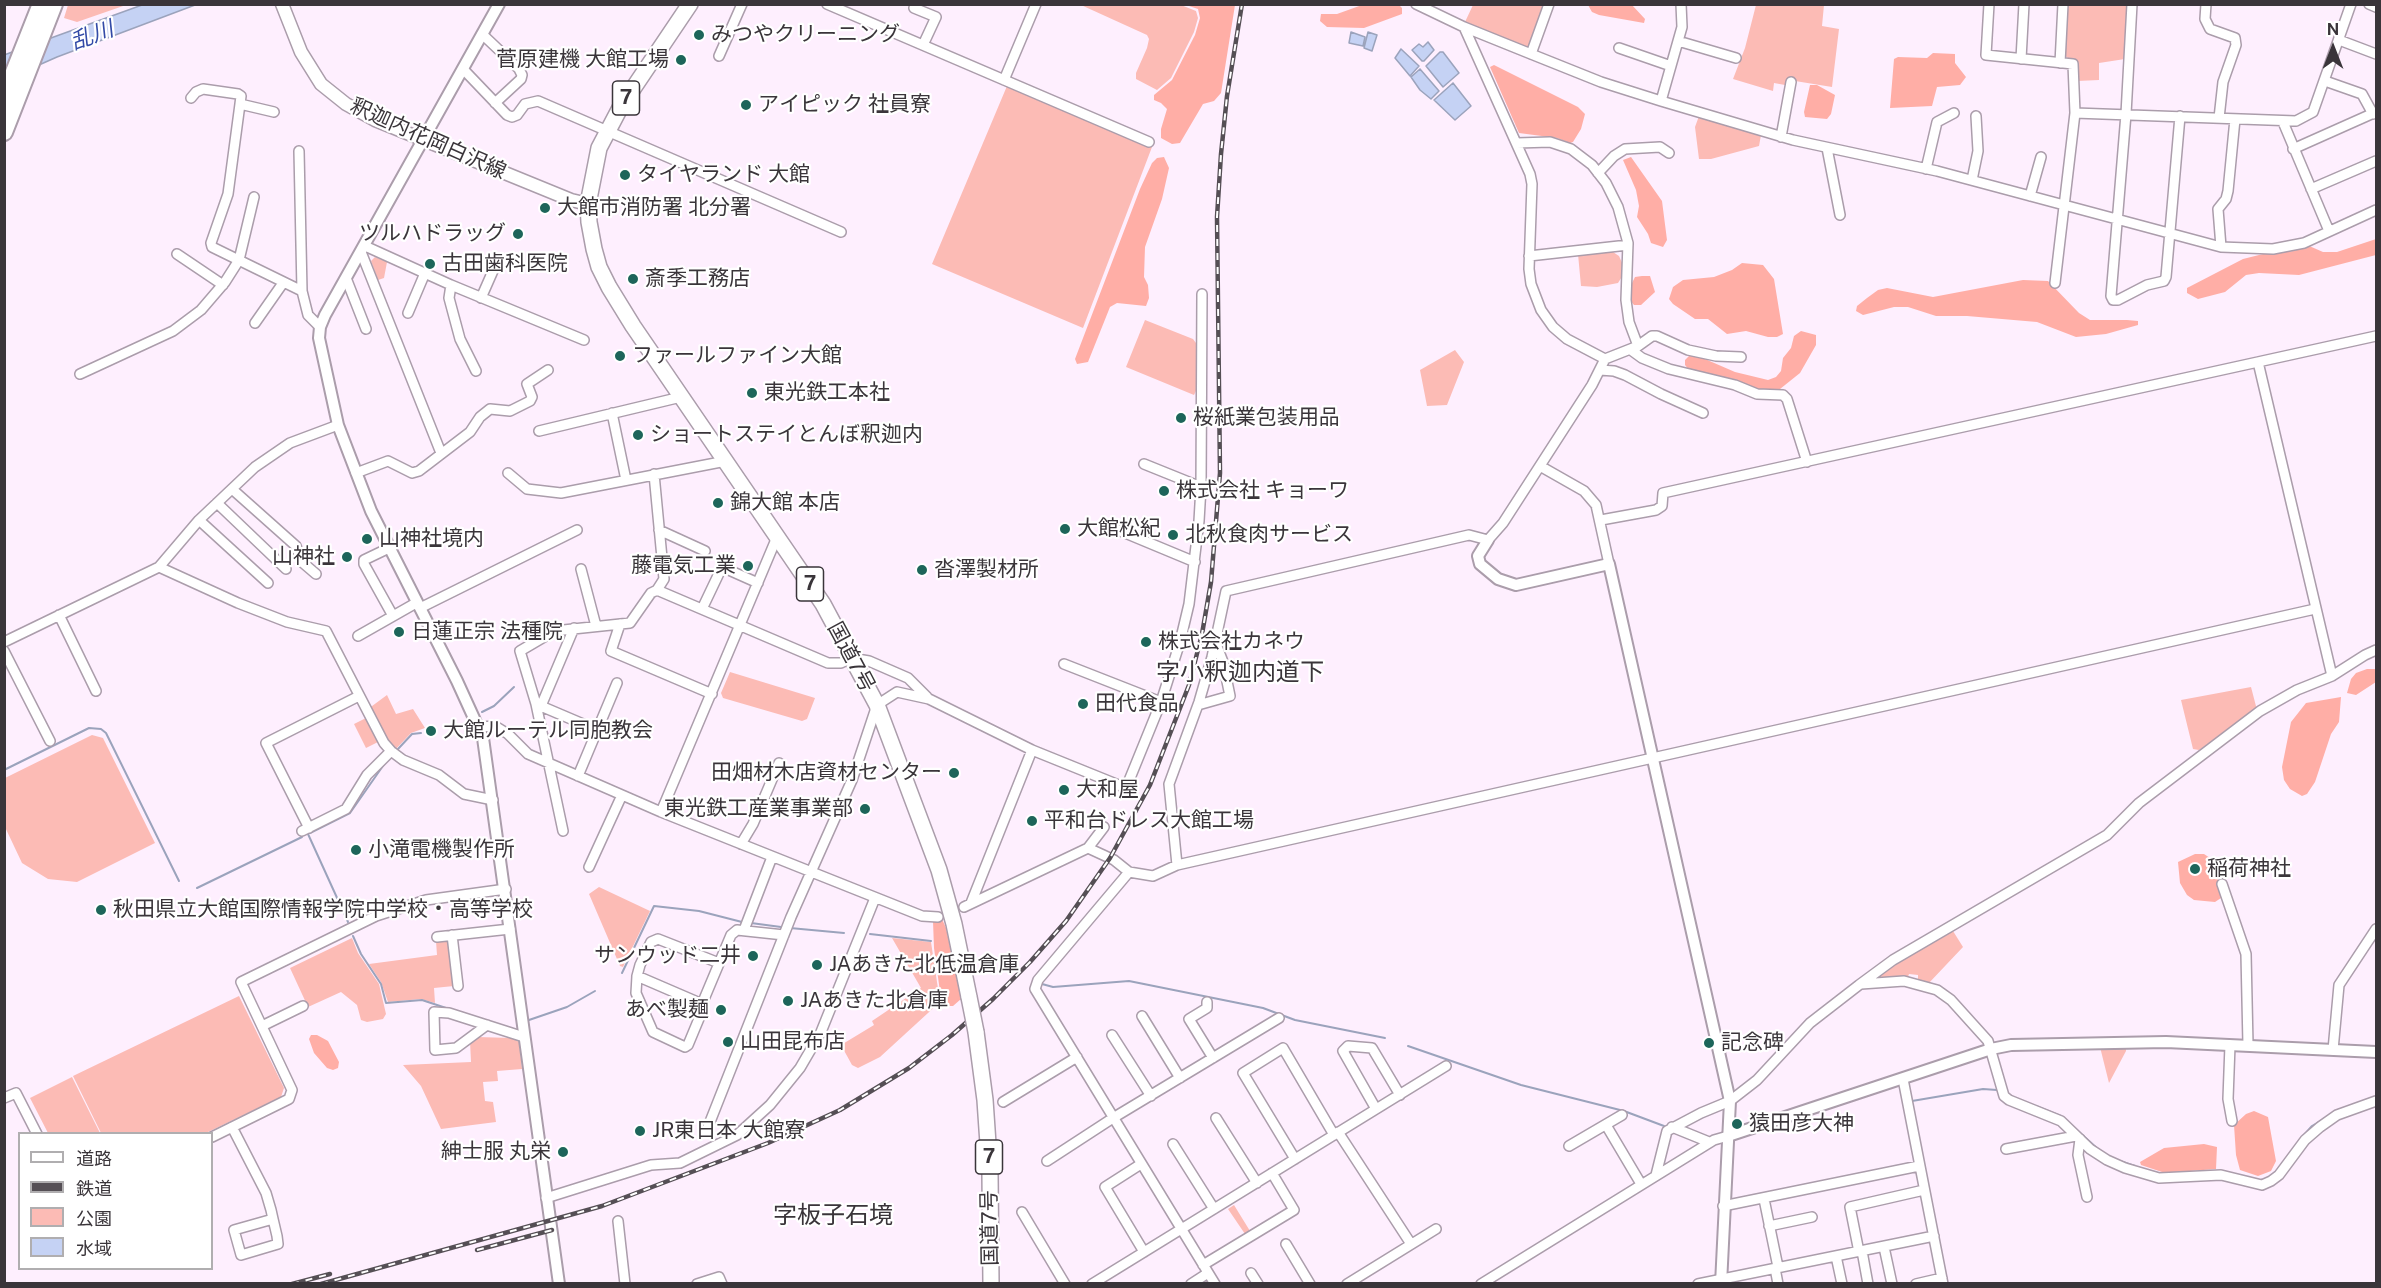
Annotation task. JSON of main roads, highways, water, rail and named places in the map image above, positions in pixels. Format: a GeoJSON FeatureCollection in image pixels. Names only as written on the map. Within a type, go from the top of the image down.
{"type":"FeatureCollection","features":[{"type":"Feature","properties":{"kind":"highway"},"geometry":{"type":"LineString","coordinates":[[4,132],[10,100],[33,39],[40,4]]}},
{"type":"Feature","properties":{"kind":"highway"},"geometry":{"type":"LineString","coordinates":[[33,39],[54,4]]}},
{"type":"Feature","properties":{"kind":"highway","name":"国道7号"},"geometry":{"type":"LineString","coordinates":[[690,4],[652,58],[606,131],[599,148],[588,204],[589,222],[599,267],[633,326],[823,604],[877,705],[939,870],[954,924],[976,1032],[990,1173],[991,1284]]}},
{"type":"Feature","properties":{"kind":"main road","name":"釈迦内花岡白沢線"},"geometry":{"type":"LineString","coordinates":[[282,4],[301,52],[321,84],[359,112],[571,200],[588,204]]}},
{"type":"Feature","properties":{"kind":"water","name":"乱川"},"geometry":{"type":"Polygon","coordinates":[[[142,5],[195,5],[57,57],[5,80],[4,55],[142,5]]]}},
{"type":"Feature","properties":{"kind":"water"},"geometry":{"type":"Polygon","coordinates":[[[1351,32],[1365,37],[1363,46],[1349,43],[1351,32]]]}},
{"type":"Feature","properties":{"kind":"water"},"geometry":{"type":"Polygon","coordinates":[[[1368,32],[1377,35],[1372,51],[1364,48],[1368,32]]]}},
{"type":"Feature","properties":{"kind":"water"},"geometry":{"type":"Polygon","coordinates":[[[1428,42],[1434,50],[1422,61],[1412,50],[1419,44],[1423,47],[1428,42]]]}},
{"type":"Feature","properties":{"kind":"water"},"geometry":{"type":"Polygon","coordinates":[[[1401,49],[1419,66],[1410,76],[1395,58],[1401,49]]]}},
{"type":"Feature","properties":{"kind":"water"},"geometry":{"type":"Polygon","coordinates":[[[1440,52],[1443,52],[1459,73],[1443,87],[1426,66],[1440,52]]]}},
{"type":"Feature","properties":{"kind":"water"},"geometry":{"type":"Polygon","coordinates":[[[1420,69],[1439,91],[1431,99],[1420,90],[1411,77],[1420,69]]]}},
{"type":"Feature","properties":{"kind":"water"},"geometry":{"type":"Polygon","coordinates":[[[1453,83],[1471,106],[1455,120],[1434,100],[1453,83]]]}},
{"type":"Feature","properties":{"kind":"waterway"},"geometry":{"type":"LineString","coordinates":[[482,712],[494,706],[514,687]]}},
{"type":"Feature","properties":{"kind":"waterway"},"geometry":{"type":"LineString","coordinates":[[4,770],[89,728],[101,729],[106,733],[179,881]]}},
{"type":"Feature","properties":{"kind":"waterway"},"geometry":{"type":"LineString","coordinates":[[398,749],[412,734],[421,733]]}},
{"type":"Feature","properties":{"kind":"waterway"},"geometry":{"type":"LineString","coordinates":[[310,833],[350,813],[385,763]]}},
{"type":"Feature","properties":{"kind":"waterway"},"geometry":{"type":"LineString","coordinates":[[308,834],[348,922]]}},
{"type":"Feature","properties":{"kind":"waterway"},"geometry":{"type":"LineString","coordinates":[[197,888],[302,837]]}},
{"type":"Feature","properties":{"kind":"waterway"},"geometry":{"type":"LineString","coordinates":[[622,973],[654,906],[699,911],[742,922]]}},
{"type":"Feature","properties":{"kind":"waterway"},"geometry":{"type":"LineString","coordinates":[[751,923],[781,927]]}},
{"type":"Feature","properties":{"kind":"waterway"},"geometry":{"type":"LineString","coordinates":[[790,928],[844,933]]}},
{"type":"Feature","properties":{"kind":"waterway"},"geometry":{"type":"LineString","coordinates":[[870,934],[931,941]]}},
{"type":"Feature","properties":{"kind":"waterway"},"geometry":{"type":"LineString","coordinates":[[353,936],[361,954],[381,984],[386,1003],[422,1000],[449,1009]]}},
{"type":"Feature","properties":{"kind":"waterway"},"geometry":{"type":"LineString","coordinates":[[1042,984],[1053,987],[1129,981],[1263,1008],[1295,1020],[1385,1038]]}},
{"type":"Feature","properties":{"kind":"waterway"},"geometry":{"type":"LineString","coordinates":[[529,1020],[567,1007],[595,991]]}},
{"type":"Feature","properties":{"kind":"waterway"},"geometry":{"type":"LineString","coordinates":[[1408,1046],[1521,1085],[1624,1111],[1664,1126]]}},
{"type":"Feature","properties":{"kind":"waterway"},"geometry":{"type":"LineString","coordinates":[[1912,1101],[1983,1089],[1997,1090]]}},
{"type":"Feature","properties":{"kind":"waterway"},"geometry":{"type":"LineString","coordinates":[[2036,1106],[2061,1116]]}},
{"type":"Feature","properties":{"kind":"waterway"},"geometry":{"type":"LineString","coordinates":[[2303,1136],[2312,1126],[2332,1114]]}},
{"type":"Feature","properties":{"kind":"waterway"},"geometry":{"type":"LineString","coordinates":[[2066,1120],[2099,1150]]}},
{"type":"Feature","properties":{"kind":"waterway"},"geometry":{"type":"LineString","coordinates":[[2274,1174],[2289,1155]]}},
{"type":"Feature","properties":{"kind":"waterway"},"geometry":{"type":"LineString","coordinates":[[2117,1160],[2135,1166]]}},
{"type":"Feature","properties":{"kind":"railway"},"geometry":{"type":"LineString","coordinates":[[321,1284],[602,1206],[768,1143],[840,1110],[909,1068],[952,1035],[993,999],[1066,921],[1110,858],[1150,785],[1189,685],[1202,634],[1211,582],[1220,473],[1217,217],[1227,96],[1242,4]]}},
{"type":"Feature","properties":{"kind":"railway"},"geometry":{"type":"LineString","coordinates":[[477,1250],[552,1230]]}},
{"type":"Feature","properties":{"kind":"railway"},"geometry":{"type":"LineString","coordinates":[[292,1284],[330,1274]]}},
{"type":"Feature","properties":{"kind":"place","name":"みつやクリーニング"},"geometry":{"type":"Point","coordinates":[699,35]}},
{"type":"Feature","properties":{"kind":"place","name":"菅原建機 大館工場"},"geometry":{"type":"Point","coordinates":[681,60]}},
{"type":"Feature","properties":{"kind":"place","name":"アイピック 社員寮"},"geometry":{"type":"Point","coordinates":[746,105]}},
{"type":"Feature","properties":{"kind":"place","name":"タイヤランド 大館"},"geometry":{"type":"Point","coordinates":[625,175]}},
{"type":"Feature","properties":{"kind":"place","name":"大館市消防署 北分署"},"geometry":{"type":"Point","coordinates":[545,208]}},
{"type":"Feature","properties":{"kind":"place","name":"ツルハドラッグ"},"geometry":{"type":"Point","coordinates":[518,234]}},
{"type":"Feature","properties":{"kind":"place","name":"古田歯科医院"},"geometry":{"type":"Point","coordinates":[430,264]}},
{"type":"Feature","properties":{"kind":"place","name":"斎季工務店"},"geometry":{"type":"Point","coordinates":[633,279]}},
{"type":"Feature","properties":{"kind":"place","name":"ファールファイン大館"},"geometry":{"type":"Point","coordinates":[620,356]}},
{"type":"Feature","properties":{"kind":"place","name":"東光鉄工本社"},"geometry":{"type":"Point","coordinates":[752,393]}},
{"type":"Feature","properties":{"kind":"place","name":"桜紙業包装用品"},"geometry":{"type":"Point","coordinates":[1181,418]}},
{"type":"Feature","properties":{"kind":"place","name":"ショートステイとんぼ釈迦内"},"geometry":{"type":"Point","coordinates":[638,435]}},
{"type":"Feature","properties":{"kind":"place","name":"株式会社 キョーワ"},"geometry":{"type":"Point","coordinates":[1164,491]}},
{"type":"Feature","properties":{"kind":"place","name":"錦大館 本店"},"geometry":{"type":"Point","coordinates":[718,503]}},
{"type":"Feature","properties":{"kind":"place","name":"大館松紀"},"geometry":{"type":"Point","coordinates":[1065,529]}},
{"type":"Feature","properties":{"kind":"place","name":"北秋食肉サービス"},"geometry":{"type":"Point","coordinates":[1173,535]}},
{"type":"Feature","properties":{"kind":"place","name":"山神社境内"},"geometry":{"type":"Point","coordinates":[367,539]}},
{"type":"Feature","properties":{"kind":"place","name":"山神社"},"geometry":{"type":"Point","coordinates":[347,557]}},
{"type":"Feature","properties":{"kind":"place","name":"藤電気工業"},"geometry":{"type":"Point","coordinates":[748,566]}},
{"type":"Feature","properties":{"kind":"place","name":"沓澤製材所"},"geometry":{"type":"Point","coordinates":[922,570]}},
{"type":"Feature","properties":{"kind":"place","name":"日蓮正宗 法種院"},"geometry":{"type":"Point","coordinates":[399,632]}},
{"type":"Feature","properties":{"kind":"place","name":"株式会社カネウ"},"geometry":{"type":"Point","coordinates":[1146,642]}},
{"type":"Feature","properties":{"kind":"place","name":"田代食品"},"geometry":{"type":"Point","coordinates":[1083,704]}},
{"type":"Feature","properties":{"kind":"place","name":"大館ルーテル同胞教会"},"geometry":{"type":"Point","coordinates":[431,731]}},
{"type":"Feature","properties":{"kind":"place","name":"田畑材木店資材センター"},"geometry":{"type":"Point","coordinates":[954,773]}},
{"type":"Feature","properties":{"kind":"place","name":"大和屋"},"geometry":{"type":"Point","coordinates":[1064,790]}},
{"type":"Feature","properties":{"kind":"place","name":"東光鉄工産業事業部"},"geometry":{"type":"Point","coordinates":[865,809]}},
{"type":"Feature","properties":{"kind":"place","name":"平和台ドレス大館工場"},"geometry":{"type":"Point","coordinates":[1032,821]}},
{"type":"Feature","properties":{"kind":"place","name":"小滝電機製作所"},"geometry":{"type":"Point","coordinates":[356,850]}},
{"type":"Feature","properties":{"kind":"place","name":"稲荷神社"},"geometry":{"type":"Point","coordinates":[2195,869]}},
{"type":"Feature","properties":{"kind":"place","name":"秋田県立大館国際情報学院中学校・高等学校"},"geometry":{"type":"Point","coordinates":[101,910]}},
{"type":"Feature","properties":{"kind":"place","name":"サンウッド二井"},"geometry":{"type":"Point","coordinates":[753,956]}},
{"type":"Feature","properties":{"kind":"place","name":"JAあきた北低温倉庫"},"geometry":{"type":"Point","coordinates":[817,965]}},
{"type":"Feature","properties":{"kind":"place","name":"JAあきた北倉庫"},"geometry":{"type":"Point","coordinates":[788,1001]}},
{"type":"Feature","properties":{"kind":"place","name":"あべ製麺"},"geometry":{"type":"Point","coordinates":[721,1010]}},
{"type":"Feature","properties":{"kind":"place","name":"山田昆布店"},"geometry":{"type":"Point","coordinates":[728,1042]}},
{"type":"Feature","properties":{"kind":"place","name":"記念碑"},"geometry":{"type":"Point","coordinates":[1709,1043]}},
{"type":"Feature","properties":{"kind":"place","name":"猿田彦大神"},"geometry":{"type":"Point","coordinates":[1737,1124]}},
{"type":"Feature","properties":{"kind":"place","name":"JR東日本 大館寮"},"geometry":{"type":"Point","coordinates":[640,1131]}},
{"type":"Feature","properties":{"kind":"place","name":"紳士服 丸栄"},"geometry":{"type":"Point","coordinates":[563,1152]}},
{"type":"Feature","properties":{"kind":"district","name":"字小釈迦内道下"},"geometry":{"type":"Point","coordinates":[1240,673]}},
{"type":"Feature","properties":{"kind":"district","name":"字板子石境"},"geometry":{"type":"Point","coordinates":[833,1216]}}]}
